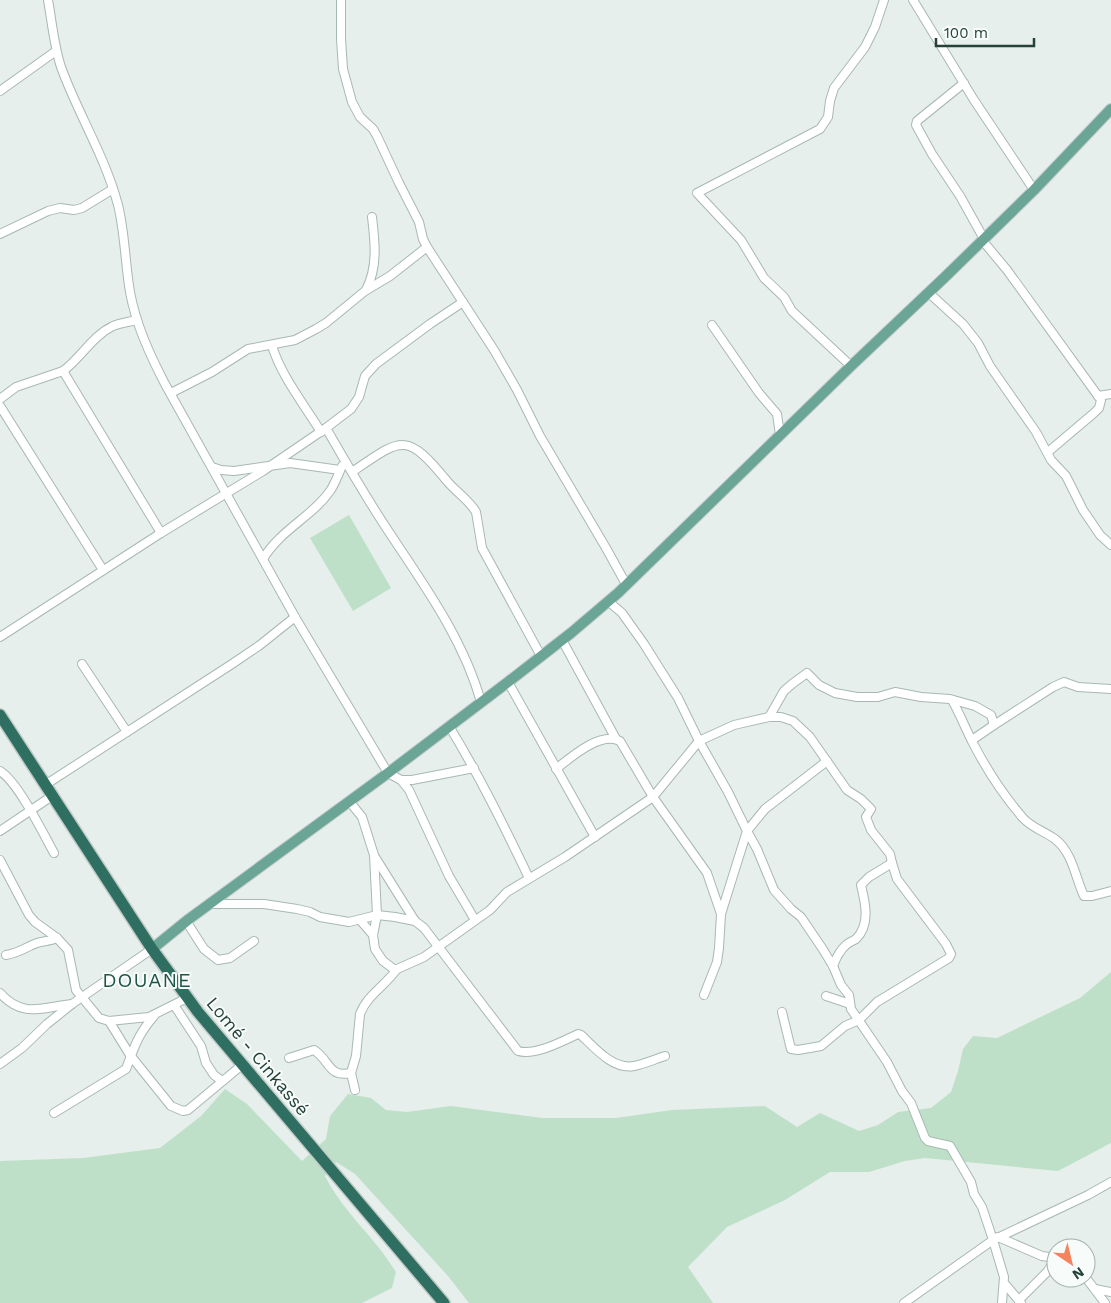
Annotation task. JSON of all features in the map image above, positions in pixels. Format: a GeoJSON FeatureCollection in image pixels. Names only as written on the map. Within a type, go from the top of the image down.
{"type":"FeatureCollection","features":[{"type":"Feature","properties":{"kind":"highway","name":"Lomé - Cinkassé"},"geometry":{"type":"LineString","coordinates":[[0,716],[152,949],[187,998],[444,1303]]}},
{"type":"Feature","properties":{"kind":"main road"},"geometry":{"type":"LineString","coordinates":[[152,949],[186,921],[388,773],[508,682],[608,601],[929,293],[1034,190],[1111,109]]}},
{"type":"Feature","properties":{"kind":"street"},"geometry":{"type":"LineString","coordinates":[[48,0],[56,52],[62,70],[96,145],[118,206],[126,252],[130,292],[137,320],[150,355],[295,617],[388,773],[401,780],[409,790],[448,876],[475,920]]}},
{"type":"Feature","properties":{"kind":"street"},"geometry":{"type":"LineString","coordinates":[[341,0],[343,69],[352,102],[360,118],[377,136],[419,222],[427,247],[518,390],[540,436],[626,584]]}},
{"type":"Feature","properties":{"kind":"street"},"geometry":{"type":"LineString","coordinates":[[851,366],[792,311],[784,297],[764,278],[741,240],[697,193],[820,129],[828,117],[834,88],[865,47],[876,27],[884,0]]}},
{"type":"Feature","properties":{"kind":"street"},"geometry":{"type":"LineString","coordinates":[[913,0],[964,83],[1034,190]]}},
{"type":"Feature","properties":{"kind":"street"},"geometry":{"type":"LineString","coordinates":[[0,91],[56,52]]}},
{"type":"Feature","properties":{"kind":"street"},"geometry":{"type":"LineString","coordinates":[[964,83],[918,121],[916,125],[932,154],[960,196],[983,240],[1007,270],[1098,396],[1101,403],[1099,408],[1048,452]]}},
{"type":"Feature","properties":{"kind":"street"},"geometry":{"type":"LineString","coordinates":[[0,234],[48,211],[60,208],[74,210],[82,208],[113,190]]}},
{"type":"Feature","properties":{"kind":"street"},"geometry":{"type":"LineString","coordinates":[[365,291],[371,276],[376,249],[372,217]]}},
{"type":"Feature","properties":{"kind":"street"},"geometry":{"type":"LineString","coordinates":[[172,393],[212,372],[248,349],[272,346],[300,338],[326,324],[365,291],[390,276],[427,247]]}},
{"type":"Feature","properties":{"kind":"street"},"geometry":{"type":"LineString","coordinates":[[929,293],[963,324],[978,343],[990,366],[1036,432],[1051,460],[1066,476],[1100,535],[1111,545]]}},
{"type":"Feature","properties":{"kind":"street"},"geometry":{"type":"LineString","coordinates":[[0,637],[161,532],[274,464],[323,430],[351,409],[359,397],[366,376],[376,364],[463,302]]}},
{"type":"Feature","properties":{"kind":"street"},"geometry":{"type":"LineString","coordinates":[[0,399],[16,387],[63,371],[92,342],[113,326],[137,320]]}},
{"type":"Feature","properties":{"kind":"street"},"geometry":{"type":"LineString","coordinates":[[712,325],[759,393],[777,414],[780,434]]}},
{"type":"Feature","properties":{"kind":"street"},"geometry":{"type":"LineString","coordinates":[[272,346],[276,360],[285,377],[345,460],[384,524],[419,576],[446,622],[473,679],[481,702]]}},
{"type":"Feature","properties":{"kind":"street"},"geometry":{"type":"LineString","coordinates":[[63,371],[161,532]]}},
{"type":"Feature","properties":{"kind":"street"},"geometry":{"type":"LineString","coordinates":[[1098,396],[1111,394]]}},
{"type":"Feature","properties":{"kind":"street"},"geometry":{"type":"LineString","coordinates":[[0,406],[102,570]]}},
{"type":"Feature","properties":{"kind":"street"},"geometry":{"type":"LineString","coordinates":[[352,472],[383,451],[396,445],[407,444],[414,446],[424,454],[454,490],[476,512],[482,548],[541,656]]}},
{"type":"Feature","properties":{"kind":"street"},"geometry":{"type":"LineString","coordinates":[[263,558],[271,545],[330,491],[345,460]]}},
{"type":"Feature","properties":{"kind":"street"},"geometry":{"type":"LineString","coordinates":[[212,467],[234,471],[274,464],[296,463],[322,469],[340,470]]}},
{"type":"Feature","properties":{"kind":"street"},"geometry":{"type":"LineString","coordinates":[[608,601],[622,613],[678,698],[698,741],[728,792],[746,831],[757,849],[774,890],[801,917],[833,966],[841,985],[849,995],[850,1004],[859,1020],[911,1103],[925,1138],[928,1141],[950,1146],[953,1150],[996,1238],[1005,1284],[1002,1303]]}},
{"type":"Feature","properties":{"kind":"street"},"geometry":{"type":"LineString","coordinates":[[45,785],[260,645],[295,617]]}},
{"type":"Feature","properties":{"kind":"street"},"geometry":{"type":"LineString","coordinates":[[562,640],[616,739],[620,741],[653,797],[707,873],[721,914]]}},
{"type":"Feature","properties":{"kind":"street"},"geometry":{"type":"LineString","coordinates":[[82,664],[127,732]]}},
{"type":"Feature","properties":{"kind":"street"},"geometry":{"type":"LineString","coordinates":[[769,717],[784,691],[807,674],[819,685],[834,693],[878,697],[895,692],[921,698],[952,700],[975,706],[991,715],[994,726]]}},
{"type":"Feature","properties":{"kind":"street"},"geometry":{"type":"LineString","coordinates":[[508,682],[595,837]]}},
{"type":"Feature","properties":{"kind":"street"},"geometry":{"type":"LineString","coordinates":[[972,740],[1053,687],[1064,682],[1078,687],[1111,690]]}},
{"type":"Feature","properties":{"kind":"street"},"geometry":{"type":"LineString","coordinates":[[952,700],[972,740],[1001,788],[1023,818],[1055,839],[1069,856],[1084,896],[1111,891]]}},
{"type":"Feature","properties":{"kind":"street"},"geometry":{"type":"LineString","coordinates":[[355,1090],[351,1073],[356,1056],[362,1008],[390,980],[397,969],[424,957],[439,947],[490,910],[507,892],[595,837],[653,797],[698,741],[734,725],[769,717],[788,718],[793,721],[810,737],[847,790],[869,805],[871,808],[867,812],[866,818],[868,824],[890,854],[898,879],[940,935],[951,954],[949,958],[939,965],[877,1002],[859,1020],[841,1029],[821,1046],[792,1050],[782,1012]]}},
{"type":"Feature","properties":{"kind":"street"},"geometry":{"type":"LineString","coordinates":[[449,726],[474,768],[529,878]]}},
{"type":"Feature","properties":{"kind":"street"},"geometry":{"type":"LineString","coordinates":[[556,769],[586,746],[616,739]]}},
{"type":"Feature","properties":{"kind":"street"},"geometry":{"type":"LineString","coordinates":[[704,995],[717,962],[721,914],[746,831],[764,809],[827,761]]}},
{"type":"Feature","properties":{"kind":"street"},"geometry":{"type":"LineString","coordinates":[[401,780],[430,777],[474,768]]}},
{"type":"Feature","properties":{"kind":"street"},"geometry":{"type":"LineString","coordinates":[[0,771],[9,780],[30,810],[54,853]]}},
{"type":"Feature","properties":{"kind":"street"},"geometry":{"type":"LineString","coordinates":[[0,831],[52,796]]}},
{"type":"Feature","properties":{"kind":"street"},"geometry":{"type":"LineString","coordinates":[[349,801],[362,817],[374,855],[415,921],[424,928],[518,1051],[524,1052],[554,1046],[578,1034],[600,1053],[619,1065],[633,1066],[665,1056]]}},
{"type":"Feature","properties":{"kind":"street"},"geometry":{"type":"LineString","coordinates":[[374,855],[377,916],[373,935],[375,949],[383,961],[392,968],[397,969]]}},
{"type":"Feature","properties":{"kind":"street"},"geometry":{"type":"LineString","coordinates":[[0,860],[29,915],[42,928],[57,938],[68,950],[76,990],[99,1018],[108,1021],[154,1016]]}},
{"type":"Feature","properties":{"kind":"street"},"geometry":{"type":"LineString","coordinates":[[833,966],[835,958],[846,944],[856,938],[865,924],[866,908],[861,885],[869,877],[892,863]]}},
{"type":"Feature","properties":{"kind":"street"},"geometry":{"type":"LineString","coordinates":[[209,904],[264,904],[303,909],[320,917],[349,922],[377,916],[415,921]]}},
{"type":"Feature","properties":{"kind":"street"},"geometry":{"type":"LineString","coordinates":[[360,920],[373,935]]}},
{"type":"Feature","properties":{"kind":"street"},"geometry":{"type":"LineString","coordinates":[[186,921],[204,949],[218,960],[230,958],[254,941]]}},
{"type":"Feature","properties":{"kind":"street"},"geometry":{"type":"LineString","coordinates":[[6,955],[23,950],[36,943],[57,938]]}},
{"type":"Feature","properties":{"kind":"street"},"geometry":{"type":"LineString","coordinates":[[0,1064],[22,1048],[47,1024],[72,1004],[152,949]]}},
{"type":"Feature","properties":{"kind":"street"},"geometry":{"type":"LineString","coordinates":[[0,993],[10,1002],[28,1011],[72,1004]]}},
{"type":"Feature","properties":{"kind":"street"},"geometry":{"type":"LineString","coordinates":[[826,996],[850,1004]]}},
{"type":"Feature","properties":{"kind":"street"},"geometry":{"type":"LineString","coordinates":[[54,1113],[121,1074],[126,1069],[142,1030],[154,1016],[187,998]]}},
{"type":"Feature","properties":{"kind":"street"},"geometry":{"type":"LineString","coordinates":[[174,1005],[201,1046],[206,1063],[214,1075],[222,1081]]}},
{"type":"Feature","properties":{"kind":"street"},"geometry":{"type":"LineString","coordinates":[[108,1021],[130,1056],[172,1106],[178,1110],[188,1110],[242,1065]]}},
{"type":"Feature","properties":{"kind":"street"},"geometry":{"type":"LineString","coordinates":[[289,1058],[314,1050],[336,1073],[343,1075],[351,1073]]}},
{"type":"Feature","properties":{"kind":"street"},"geometry":{"type":"LineString","coordinates":[[904,1303],[996,1238],[1088,1195],[1111,1182]]}},
{"type":"Feature","properties":{"kind":"street"},"geometry":{"type":"LineString","coordinates":[[996,1238],[1046,1257]]}},
{"type":"Feature","properties":{"kind":"street"},"geometry":{"type":"LineString","coordinates":[[1005,1284],[1020,1302],[1046,1273]]}},
{"type":"Feature","properties":{"kind":"street"},"geometry":{"type":"LineString","coordinates":[[1095,1289],[1111,1292]]}},
{"type":"Feature","properties":{"kind":"street"},"geometry":{"type":"LineString","coordinates":[[1095,1289],[1105,1303]]}},
{"type":"Feature","properties":{"kind":"green space"},"geometry":{"type":"Polygon","coordinates":[[[349,515],[391,588],[353,611],[310,538],[349,515]]]}},
{"type":"Feature","properties":{"kind":"green space"},"geometry":{"type":"Polygon","coordinates":[[[1111,972],[1111,1143],[1058,1171],[925,1158],[905,1161],[869,1172],[830,1172],[785,1200],[727,1227],[688,1267],[713,1303],[469,1303],[448,1276],[355,1174],[336,1162],[325,1176],[342,1203],[381,1250],[396,1272],[392,1288],[362,1303],[0,1303],[0,1161],[83,1158],[160,1148],[201,1116],[225,1089],[247,1104],[302,1161],[326,1139],[330,1116],[348,1094],[371,1098],[386,1110],[407,1112],[451,1106],[543,1118],[616,1118],[672,1110],[765,1106],[797,1127],[820,1113],[859,1131],[878,1125],[898,1112],[931,1108],[951,1092],[963,1049],[973,1036],[997,1038],[1080,998],[1111,972]]]}},
{"type":"Feature","properties":{"kind":"district","name":"DOUANE"},"geometry":{"type":"Point","coordinates":[147,980]}}]}
